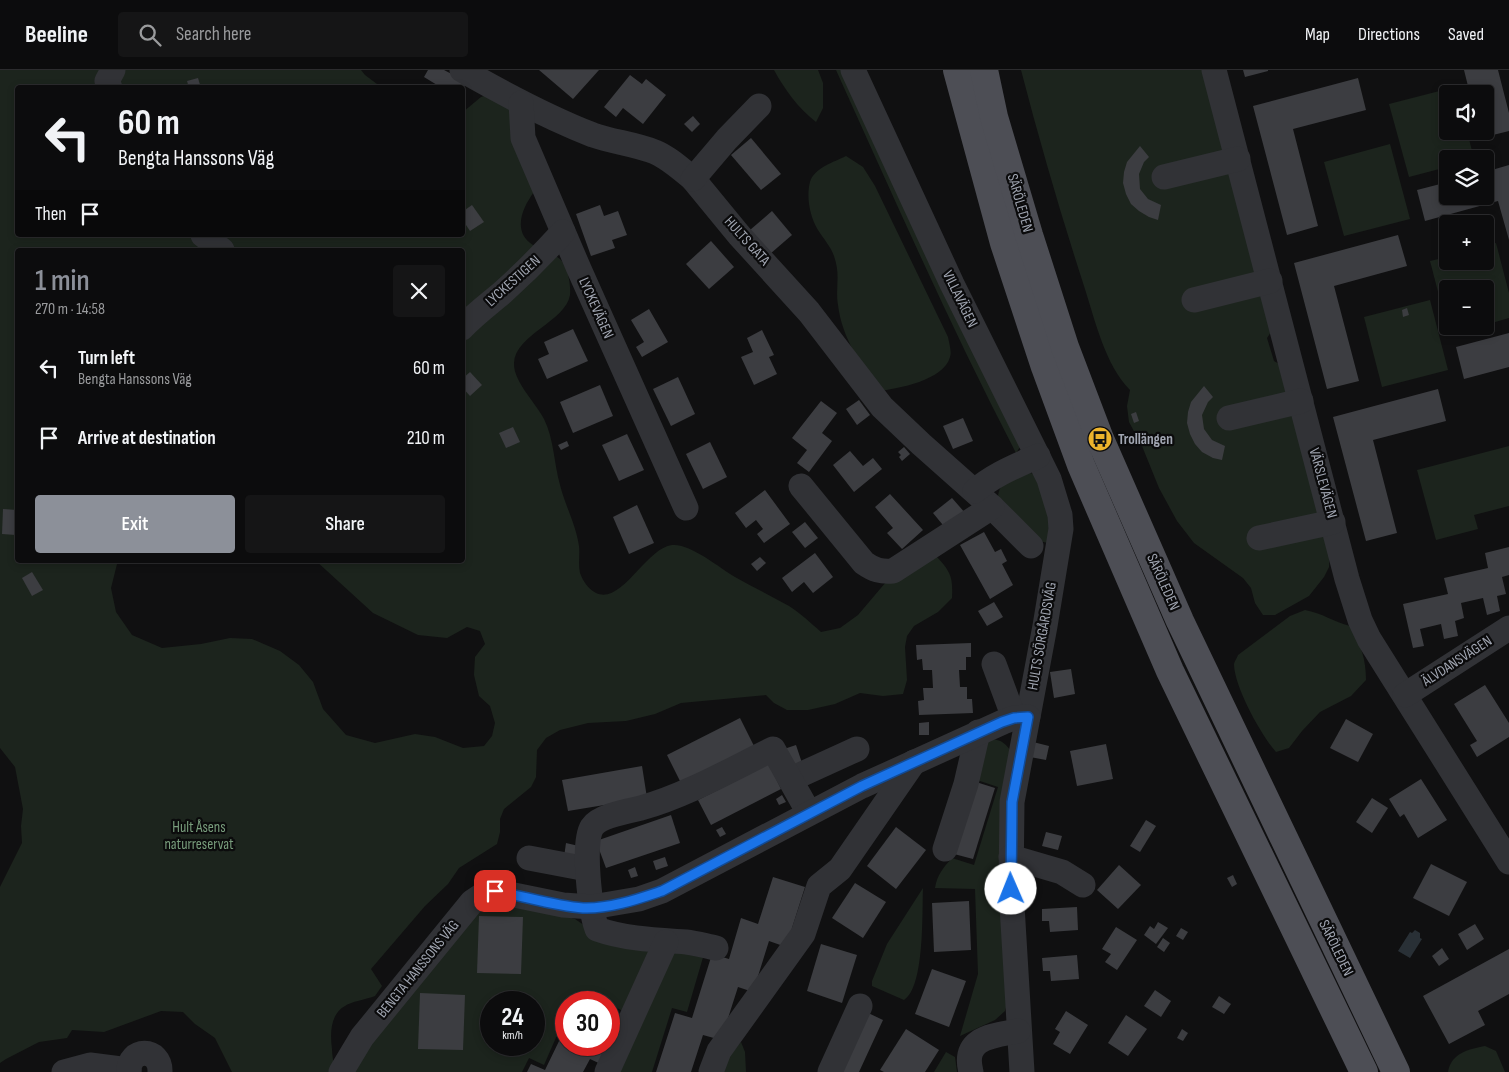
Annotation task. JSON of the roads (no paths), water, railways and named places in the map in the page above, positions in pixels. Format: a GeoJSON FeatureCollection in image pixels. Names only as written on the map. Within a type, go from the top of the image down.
{"type":"FeatureCollection","features":[{"type":"Feature","properties":{"kind":"main road","name":"SÄRÖLEDEN"},"geometry":{"type":"LineString","coordinates":[[957,70],[1004,243],[1045,367],[1081,464],[1170,671],[1364,1072]]}},
{"type":"Feature","properties":{"kind":"main road","name":"SÄRÖLEDEN"},"geometry":{"type":"LineString","coordinates":[[984,70],[994,117],[1029,235],[1065,347],[1100,440],[1180,621],[1396,1072]]}},
{"type":"Feature","properties":{"kind":"street"},"geometry":{"type":"LineString","coordinates":[[109,85],[107,81],[113,70]]}},
{"type":"Feature","properties":{"kind":"street","name":"HULTS GATA"},"geometry":{"type":"LineString","coordinates":[[462,70],[521,103],[593,135],[656,152],[671,161],[693,179],[739,235],[809,312],[882,407],[984,499],[1031,546]]}},
{"type":"Feature","properties":{"kind":"street","name":"VILLAVÄGEN"},"geometry":{"type":"LineString","coordinates":[[854,70],[952,284],[1049,479],[1060,515],[1061,529]]}},
{"type":"Feature","properties":{"kind":"street","name":"VÄRSLEVÄGEN"},"geometry":{"type":"LineString","coordinates":[[1214,70],[1347,579],[1360,620],[1369,639],[1509,862]]}},
{"type":"Feature","properties":{"kind":"street","name":"LYCKEVÄGEN"},"geometry":{"type":"LineString","coordinates":[[521,103],[523,138],[686,508]]}},
{"type":"Feature","properties":{"kind":"street"},"geometry":{"type":"LineString","coordinates":[[693,179],[727,139],[759,106]]}},
{"type":"Feature","properties":{"kind":"street"},"geometry":{"type":"LineString","coordinates":[[1164,177],[1238,159]]}},
{"type":"Feature","properties":{"kind":"street","name":"LYCKESTIGEN"},"geometry":{"type":"LineString","coordinates":[[465,325],[537,260],[563,232]]}},
{"type":"Feature","properties":{"kind":"street"},"geometry":{"type":"LineString","coordinates":[[206,237],[219,248]]}},
{"type":"Feature","properties":{"kind":"street"},"geometry":{"type":"LineString","coordinates":[[1194,300],[1270,281]]}},
{"type":"Feature","properties":{"kind":"street"},"geometry":{"type":"LineString","coordinates":[[1229,418],[1301,401]]}},
{"type":"Feature","properties":{"kind":"street"},"geometry":{"type":"LineString","coordinates":[[802,486],[864,563],[874,570],[883,572],[893,571],[984,499],[1003,472],[1038,456]]}},
{"type":"Feature","properties":{"kind":"street"},"geometry":{"type":"LineString","coordinates":[[1259,538],[1333,522]]}},
{"type":"Feature","properties":{"kind":"street","name":"HULTS SÖRGÅRDSVÄG"},"geometry":{"type":"LineString","coordinates":[[1022,1072],[1018,1031],[1011,857],[1012,802],[1021,718],[1045,626],[1061,529]]}},
{"type":"Feature","properties":{"kind":"street","name":"ÄLVDANSVÄGEN"},"geometry":{"type":"LineString","coordinates":[[1405,695],[1509,628]]}},
{"type":"Feature","properties":{"kind":"street"},"geometry":{"type":"LineString","coordinates":[[994,664],[1021,718]]}},
{"type":"Feature","properties":{"kind":"street","name":"BENGTA HANSSONS VÄG"},"geometry":{"type":"LineString","coordinates":[[341,1072],[362,1037],[472,902],[487,892],[495,891],[563,905],[592,908],[639,899],[662,891],[862,786],[978,732],[1021,718]]}},
{"type":"Feature","properties":{"kind":"street"},"geometry":{"type":"LineString","coordinates":[[945,849],[966,784],[978,732]]}},
{"type":"Feature","properties":{"kind":"street"},"geometry":{"type":"LineString","coordinates":[[716,948],[687,942],[666,942],[624,936],[597,928],[592,908],[587,868],[589,832],[593,825],[609,816],[654,804],[681,793],[774,749],[809,813]]}},
{"type":"Feature","properties":{"kind":"street"},"geometry":{"type":"LineString","coordinates":[[791,779],[857,749]]}},
{"type":"Feature","properties":{"kind":"street"},"geometry":{"type":"LineString","coordinates":[[711,1072],[719,1050],[803,934],[819,886],[840,869],[914,762]]}},
{"type":"Feature","properties":{"kind":"street"},"geometry":{"type":"LineString","coordinates":[[1011,857],[1062,872],[1083,885]]}},
{"type":"Feature","properties":{"kind":"street"},"geometry":{"type":"LineString","coordinates":[[529,858],[587,868]]}},
{"type":"Feature","properties":{"kind":"street"},"geometry":{"type":"LineString","coordinates":[[607,1072],[666,942]]}},
{"type":"Feature","properties":{"kind":"street"},"geometry":{"type":"LineString","coordinates":[[830,1072],[860,1006]]}},
{"type":"Feature","properties":{"kind":"street"},"geometry":{"type":"LineString","coordinates":[[971,1072],[969,1057],[972,1049],[980,1041],[989,1036],[1018,1031]]}},
{"type":"Feature","properties":{"kind":"street"},"geometry":{"type":"LineString","coordinates":[[64,1072],[90,1065],[129,1071],[129,1065],[135,1056],[145,1053],[154,1056],[158,1060],[160,1072]]}},
{"type":"Feature","properties":{"kind":"place","name":"Trollängen"},"geometry":{"type":"Point","coordinates":[1100,439]}},
{"type":"Feature","properties":{"kind":"park label","name":"Hult Åsens naturreservat"},"geometry":{"type":"Point","coordinates":[199,836]}}]}
